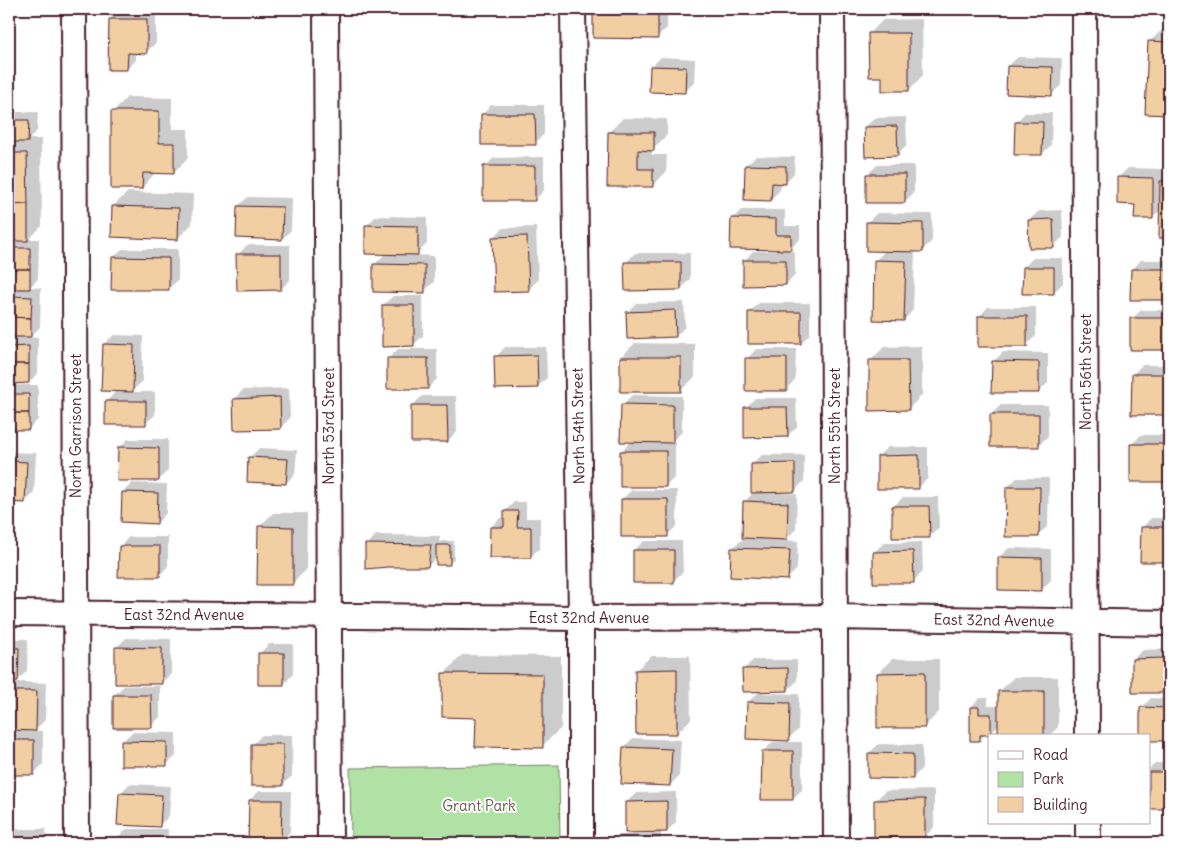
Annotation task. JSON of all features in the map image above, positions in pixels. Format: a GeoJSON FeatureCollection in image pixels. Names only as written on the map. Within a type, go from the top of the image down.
{"type":"FeatureCollection","features":[{"type":"Feature","properties":{"kind":"street","name":"North Garrison Street"},"geometry":{"type":"LineString","coordinates":[[74,9],[76,843]]}},
{"type":"Feature","properties":{"kind":"street","name":"North 53rd Street"},"geometry":{"type":"LineString","coordinates":[[326,9],[330,843]]}},
{"type":"Feature","properties":{"kind":"street","name":"North 54th Street"},"geometry":{"type":"LineString","coordinates":[[573,9],[582,843]]}},
{"type":"Feature","properties":{"kind":"street","name":"North 55th Street"},"geometry":{"type":"LineString","coordinates":[[832,9],[836,843]]}},
{"type":"Feature","properties":{"kind":"street","name":"North 56th Street"},"geometry":{"type":"LineString","coordinates":[[1084,9],[1087,734]]}},
{"type":"Feature","properties":{"kind":"street","name":"East 32nd Avenue"},"geometry":{"type":"LineString","coordinates":[[9,613],[581,618],[835,617],[1169,623]]}},
{"type":"Feature","properties":{"kind":"street"},"geometry":{"type":"LineString","coordinates":[[1088,824],[1088,843]]}},
{"type":"Feature","properties":{"kind":"green space","name":"Grant Park"},"geometry":{"type":"Polygon","coordinates":[[[559,765],[560,843],[351,843],[350,768],[559,765]]]}},
{"type":"Feature","properties":{"kind":"building"},"geometry":{"type":"Polygon","coordinates":[[[593,11],[658,12],[658,39],[593,38],[593,11]]]}},
{"type":"Feature","properties":{"kind":"building"},"geometry":{"type":"Polygon","coordinates":[[[109,19],[147,19],[147,54],[128,53],[127,70],[108,70],[109,19]]]}},
{"type":"Feature","properties":{"kind":"building"},"geometry":{"type":"Polygon","coordinates":[[[868,33],[909,33],[909,91],[882,91],[882,77],[869,77],[868,33]]]}},
{"type":"Feature","properties":{"kind":"building"},"geometry":{"type":"Polygon","coordinates":[[[1148,41],[1169,42],[1169,115],[1145,114],[1148,41]]]}},
{"type":"Feature","properties":{"kind":"building"},"geometry":{"type":"Polygon","coordinates":[[[650,66],[686,67],[685,93],[649,92],[650,66]]]}},
{"type":"Feature","properties":{"kind":"building"},"geometry":{"type":"Polygon","coordinates":[[[1007,66],[1053,67],[1052,96],[1006,94],[1007,66]]]}},
{"type":"Feature","properties":{"kind":"building"},"geometry":{"type":"Polygon","coordinates":[[[111,111],[159,111],[159,143],[174,143],[174,174],[143,173],[142,189],[111,189],[111,111]]]}},
{"type":"Feature","properties":{"kind":"building"},"geometry":{"type":"Polygon","coordinates":[[[481,114],[535,114],[536,145],[481,145],[481,114]]]}},
{"type":"Feature","properties":{"kind":"building"},"geometry":{"type":"Polygon","coordinates":[[[9,120],[29,120],[28,142],[9,142],[9,120]]]}},
{"type":"Feature","properties":{"kind":"building"},"geometry":{"type":"Polygon","coordinates":[[[1015,122],[1043,122],[1042,155],[1014,155],[1015,122]]]}},
{"type":"Feature","properties":{"kind":"building"},"geometry":{"type":"Polygon","coordinates":[[[897,126],[898,156],[865,157],[864,127],[897,126]]]}},
{"type":"Feature","properties":{"kind":"building"},"geometry":{"type":"Polygon","coordinates":[[[608,132],[654,132],[654,151],[638,150],[638,169],[653,169],[653,187],[607,187],[608,132]]]}},
{"type":"Feature","properties":{"kind":"building"},"geometry":{"type":"Polygon","coordinates":[[[9,153],[27,153],[28,204],[9,205],[9,153]]]}},
{"type":"Feature","properties":{"kind":"building"},"geometry":{"type":"Polygon","coordinates":[[[745,165],[786,166],[786,184],[772,183],[771,201],[744,200],[745,165]]]}},
{"type":"Feature","properties":{"kind":"building"},"geometry":{"type":"Polygon","coordinates":[[[483,166],[535,166],[535,201],[483,201],[483,166]]]}},
{"type":"Feature","properties":{"kind":"building"},"geometry":{"type":"Polygon","coordinates":[[[866,174],[905,174],[905,203],[866,203],[866,174]]]}},
{"type":"Feature","properties":{"kind":"building"},"geometry":{"type":"Polygon","coordinates":[[[1117,177],[1153,178],[1153,219],[1134,219],[1135,205],[1117,204],[1117,177]]]}},
{"type":"Feature","properties":{"kind":"building"},"geometry":{"type":"Polygon","coordinates":[[[1160,181],[1169,181],[1169,238],[1159,238],[1160,181]]]}},
{"type":"Feature","properties":{"kind":"building"},"geometry":{"type":"Polygon","coordinates":[[[28,204],[28,241],[9,241],[9,205],[28,204]]]}},
{"type":"Feature","properties":{"kind":"building"},"geometry":{"type":"Polygon","coordinates":[[[112,206],[179,208],[178,240],[111,237],[112,206]]]}},
{"type":"Feature","properties":{"kind":"building"},"geometry":{"type":"Polygon","coordinates":[[[237,206],[283,207],[282,240],[236,238],[237,206]]]}},
{"type":"Feature","properties":{"kind":"building"},"geometry":{"type":"Polygon","coordinates":[[[731,218],[776,219],[776,235],[791,235],[791,250],[730,249],[731,218]]]}},
{"type":"Feature","properties":{"kind":"building"},"geometry":{"type":"Polygon","coordinates":[[[1053,219],[1054,248],[1029,248],[1028,220],[1053,219]]]}},
{"type":"Feature","properties":{"kind":"building"},"geometry":{"type":"Polygon","coordinates":[[[866,222],[923,223],[923,252],[866,251],[866,222]]]}},
{"type":"Feature","properties":{"kind":"building"},"geometry":{"type":"Polygon","coordinates":[[[365,225],[418,226],[418,255],[365,254],[365,225]]]}},
{"type":"Feature","properties":{"kind":"building"},"geometry":{"type":"Polygon","coordinates":[[[527,236],[529,291],[494,292],[492,237],[527,236]]]}},
{"type":"Feature","properties":{"kind":"building"},"geometry":{"type":"Polygon","coordinates":[[[9,248],[30,248],[30,269],[9,269],[9,248]]]}},
{"type":"Feature","properties":{"kind":"building"},"geometry":{"type":"Polygon","coordinates":[[[236,254],[281,254],[281,290],[237,291],[236,254]]]}},
{"type":"Feature","properties":{"kind":"building"},"geometry":{"type":"Polygon","coordinates":[[[112,257],[169,258],[169,290],[111,290],[112,257]]]}},
{"type":"Feature","properties":{"kind":"building"},"geometry":{"type":"Polygon","coordinates":[[[743,260],[786,260],[786,285],[743,286],[743,260]]]}},
{"type":"Feature","properties":{"kind":"building"},"geometry":{"type":"Polygon","coordinates":[[[874,260],[906,261],[904,321],[873,320],[874,260]]]}},
{"type":"Feature","properties":{"kind":"building"},"geometry":{"type":"Polygon","coordinates":[[[624,262],[681,262],[681,290],[625,291],[624,262]]]}},
{"type":"Feature","properties":{"kind":"building"},"geometry":{"type":"Polygon","coordinates":[[[373,264],[425,265],[425,293],[373,292],[373,264]]]}},
{"type":"Feature","properties":{"kind":"building"},"geometry":{"type":"Polygon","coordinates":[[[1023,267],[1054,267],[1054,294],[1022,294],[1023,267]]]}},
{"type":"Feature","properties":{"kind":"building"},"geometry":{"type":"Polygon","coordinates":[[[9,269],[30,269],[30,289],[9,289],[9,269]]]}},
{"type":"Feature","properties":{"kind":"building"},"geometry":{"type":"Polygon","coordinates":[[[1131,269],[1169,269],[1169,300],[1130,300],[1131,269]]]}},
{"type":"Feature","properties":{"kind":"building"},"geometry":{"type":"Polygon","coordinates":[[[9,296],[32,297],[31,318],[9,317],[9,296]]]}},
{"type":"Feature","properties":{"kind":"building"},"geometry":{"type":"Polygon","coordinates":[[[382,305],[414,305],[414,346],[382,347],[382,305]]]}},
{"type":"Feature","properties":{"kind":"building"},"geometry":{"type":"Polygon","coordinates":[[[675,310],[676,337],[627,339],[626,312],[675,310]]]}},
{"type":"Feature","properties":{"kind":"building"},"geometry":{"type":"Polygon","coordinates":[[[748,312],[801,312],[801,344],[748,344],[748,312]]]}},
{"type":"Feature","properties":{"kind":"building"},"geometry":{"type":"Polygon","coordinates":[[[978,316],[1027,316],[1027,347],[978,347],[978,316]]]}},
{"type":"Feature","properties":{"kind":"building"},"geometry":{"type":"Polygon","coordinates":[[[9,317],[31,318],[31,337],[9,337],[9,317]]]}},
{"type":"Feature","properties":{"kind":"building"},"geometry":{"type":"Polygon","coordinates":[[[1130,318],[1169,318],[1169,350],[1130,350],[1130,318]]]}},
{"type":"Feature","properties":{"kind":"building"},"geometry":{"type":"Polygon","coordinates":[[[103,344],[134,345],[133,392],[101,391],[103,344]]]}},
{"type":"Feature","properties":{"kind":"building"},"geometry":{"type":"Polygon","coordinates":[[[29,346],[29,364],[9,364],[9,347],[29,346]]]}},
{"type":"Feature","properties":{"kind":"building"},"geometry":{"type":"Polygon","coordinates":[[[537,355],[538,388],[495,389],[494,356],[537,355]]]}},
{"type":"Feature","properties":{"kind":"building"},"geometry":{"type":"Polygon","coordinates":[[[620,357],[681,357],[681,392],[620,392],[620,357]]]}},
{"type":"Feature","properties":{"kind":"building"},"geometry":{"type":"Polygon","coordinates":[[[387,358],[428,358],[428,389],[387,389],[387,358]]]}},
{"type":"Feature","properties":{"kind":"building"},"geometry":{"type":"Polygon","coordinates":[[[745,358],[787,358],[787,391],[745,391],[745,358]]]}},
{"type":"Feature","properties":{"kind":"building"},"geometry":{"type":"Polygon","coordinates":[[[869,360],[908,360],[909,410],[869,411],[869,360]]]}},
{"type":"Feature","properties":{"kind":"building"},"geometry":{"type":"Polygon","coordinates":[[[992,361],[1039,362],[1039,393],[991,393],[992,361]]]}},
{"type":"Feature","properties":{"kind":"building"},"geometry":{"type":"Polygon","coordinates":[[[9,364],[29,364],[29,383],[9,384],[9,364]]]}},
{"type":"Feature","properties":{"kind":"building"},"geometry":{"type":"Polygon","coordinates":[[[1132,374],[1166,374],[1166,415],[1131,415],[1132,374]]]}},
{"type":"Feature","properties":{"kind":"building"},"geometry":{"type":"Polygon","coordinates":[[[9,394],[29,394],[29,413],[9,413],[9,394]]]}},
{"type":"Feature","properties":{"kind":"building"},"geometry":{"type":"Polygon","coordinates":[[[280,397],[281,429],[234,430],[233,399],[280,397]]]}},
{"type":"Feature","properties":{"kind":"building"},"geometry":{"type":"Polygon","coordinates":[[[105,401],[146,401],[146,425],[105,425],[105,401]]]}},
{"type":"Feature","properties":{"kind":"building"},"geometry":{"type":"Polygon","coordinates":[[[621,404],[673,405],[673,443],[620,442],[621,404]]]}},
{"type":"Feature","properties":{"kind":"building"},"geometry":{"type":"Polygon","coordinates":[[[411,405],[447,405],[448,442],[411,442],[411,405]]]}},
{"type":"Feature","properties":{"kind":"building"},"geometry":{"type":"Polygon","coordinates":[[[744,407],[787,407],[788,437],[744,438],[744,407]]]}},
{"type":"Feature","properties":{"kind":"building"},"geometry":{"type":"Polygon","coordinates":[[[9,413],[29,413],[29,430],[9,430],[9,413]]]}},
{"type":"Feature","properties":{"kind":"building"},"geometry":{"type":"Polygon","coordinates":[[[990,414],[1039,414],[1039,447],[990,447],[990,414]]]}},
{"type":"Feature","properties":{"kind":"building"},"geometry":{"type":"Polygon","coordinates":[[[1130,444],[1166,444],[1166,482],[1130,482],[1130,444]]]}},
{"type":"Feature","properties":{"kind":"building"},"geometry":{"type":"Polygon","coordinates":[[[118,447],[159,448],[159,481],[117,481],[118,447]]]}},
{"type":"Feature","properties":{"kind":"building"},"geometry":{"type":"Polygon","coordinates":[[[620,451],[666,451],[666,487],[620,487],[620,451]]]}},
{"type":"Feature","properties":{"kind":"building"},"geometry":{"type":"Polygon","coordinates":[[[919,455],[919,489],[877,489],[877,456],[919,455]]]}},
{"type":"Feature","properties":{"kind":"building"},"geometry":{"type":"Polygon","coordinates":[[[248,457],[288,459],[286,484],[247,482],[248,457]]]}},
{"type":"Feature","properties":{"kind":"building"},"geometry":{"type":"Polygon","coordinates":[[[9,461],[27,462],[25,503],[9,502],[9,461]]]}},
{"type":"Feature","properties":{"kind":"building"},"geometry":{"type":"Polygon","coordinates":[[[795,463],[795,492],[751,493],[751,464],[795,463]]]}},
{"type":"Feature","properties":{"kind":"building"},"geometry":{"type":"Polygon","coordinates":[[[1006,487],[1040,487],[1039,537],[1005,537],[1006,487]]]}},
{"type":"Feature","properties":{"kind":"building"},"geometry":{"type":"Polygon","coordinates":[[[122,492],[158,493],[157,524],[121,522],[122,492]]]}},
{"type":"Feature","properties":{"kind":"building"},"geometry":{"type":"Polygon","coordinates":[[[621,499],[668,499],[668,537],[621,537],[621,499]]]}},
{"type":"Feature","properties":{"kind":"building"},"geometry":{"type":"Polygon","coordinates":[[[743,501],[788,503],[787,540],[742,538],[743,501]]]}},
{"type":"Feature","properties":{"kind":"building"},"geometry":{"type":"Polygon","coordinates":[[[892,506],[929,506],[930,538],[892,538],[892,506]]]}},
{"type":"Feature","properties":{"kind":"building"},"geometry":{"type":"Polygon","coordinates":[[[504,511],[518,511],[517,527],[531,527],[531,558],[489,558],[490,527],[504,527],[504,511]]]}},
{"type":"Feature","properties":{"kind":"building"},"geometry":{"type":"Polygon","coordinates":[[[258,526],[293,527],[293,585],[257,585],[258,526]]]}},
{"type":"Feature","properties":{"kind":"building"},"geometry":{"type":"Polygon","coordinates":[[[1141,527],[1167,527],[1166,562],[1140,562],[1141,527]]]}},
{"type":"Feature","properties":{"kind":"building"},"geometry":{"type":"Polygon","coordinates":[[[365,544],[431,545],[428,567],[365,569],[365,544]]]}},
{"type":"Feature","properties":{"kind":"building"},"geometry":{"type":"Polygon","coordinates":[[[436,545],[450,545],[450,565],[436,565],[436,545]]]}},
{"type":"Feature","properties":{"kind":"building"},"geometry":{"type":"Polygon","coordinates":[[[119,546],[160,546],[160,577],[118,577],[119,546]]]}},
{"type":"Feature","properties":{"kind":"building"},"geometry":{"type":"Polygon","coordinates":[[[731,548],[790,550],[788,580],[730,577],[731,548]]]}},
{"type":"Feature","properties":{"kind":"building"},"geometry":{"type":"Polygon","coordinates":[[[633,550],[674,550],[674,583],[633,583],[633,550]]]}},
{"type":"Feature","properties":{"kind":"building"},"geometry":{"type":"Polygon","coordinates":[[[913,551],[914,583],[873,583],[873,552],[913,551]]]}},
{"type":"Feature","properties":{"kind":"building"},"geometry":{"type":"Polygon","coordinates":[[[998,557],[1042,558],[1042,591],[998,590],[998,557]]]}},
{"type":"Feature","properties":{"kind":"building"},"geometry":{"type":"Polygon","coordinates":[[[115,647],[162,648],[162,684],[115,684],[115,647]]]}},
{"type":"Feature","properties":{"kind":"building"},"geometry":{"type":"Polygon","coordinates":[[[9,648],[19,648],[18,681],[9,681],[9,648]]]}},
{"type":"Feature","properties":{"kind":"building"},"geometry":{"type":"Polygon","coordinates":[[[258,653],[284,653],[284,685],[258,685],[258,653]]]}},
{"type":"Feature","properties":{"kind":"building"},"geometry":{"type":"Polygon","coordinates":[[[1164,658],[1164,693],[1132,693],[1132,659],[1164,658]]]}},
{"type":"Feature","properties":{"kind":"building"},"geometry":{"type":"Polygon","coordinates":[[[788,668],[788,691],[743,692],[742,669],[788,668]]]}},
{"type":"Feature","properties":{"kind":"building"},"geometry":{"type":"Polygon","coordinates":[[[677,669],[677,734],[636,734],[635,670],[677,669]]]}},
{"type":"Feature","properties":{"kind":"building"},"geometry":{"type":"Polygon","coordinates":[[[925,672],[925,728],[877,728],[877,673],[925,672]]]}},
{"type":"Feature","properties":{"kind":"building"},"geometry":{"type":"Polygon","coordinates":[[[442,673],[543,674],[543,748],[475,747],[476,718],[442,717],[442,673]]]}},
{"type":"Feature","properties":{"kind":"building"},"geometry":{"type":"Polygon","coordinates":[[[9,691],[37,691],[36,731],[9,730],[9,691]]]}},
{"type":"Feature","properties":{"kind":"building"},"geometry":{"type":"Polygon","coordinates":[[[998,691],[1044,691],[1044,734],[998,734],[998,691]]]}},
{"type":"Feature","properties":{"kind":"building"},"geometry":{"type":"Polygon","coordinates":[[[113,695],[151,695],[152,728],[113,728],[113,695]]]}},
{"type":"Feature","properties":{"kind":"building"},"geometry":{"type":"Polygon","coordinates":[[[747,702],[790,703],[789,741],[746,739],[747,702]]]}},
{"type":"Feature","properties":{"kind":"building"},"geometry":{"type":"Polygon","coordinates":[[[970,707],[979,707],[979,714],[991,714],[991,734],[980,735],[980,741],[970,741],[970,707]]]}},
{"type":"Feature","properties":{"kind":"building"},"geometry":{"type":"Polygon","coordinates":[[[1140,707],[1169,708],[1169,741],[1150,741],[1150,734],[1140,734],[1140,707]]]}},
{"type":"Feature","properties":{"kind":"building"},"geometry":{"type":"Polygon","coordinates":[[[9,740],[34,740],[34,775],[9,775],[9,740]]]}},
{"type":"Feature","properties":{"kind":"building"},"geometry":{"type":"Polygon","coordinates":[[[121,741],[167,742],[167,766],[121,766],[121,741]]]}},
{"type":"Feature","properties":{"kind":"building"},"geometry":{"type":"Polygon","coordinates":[[[251,744],[283,744],[283,786],[251,786],[251,744]]]}},
{"type":"Feature","properties":{"kind":"building"},"geometry":{"type":"Polygon","coordinates":[[[623,747],[672,749],[670,786],[621,784],[623,747]]]}},
{"type":"Feature","properties":{"kind":"building"},"geometry":{"type":"Polygon","coordinates":[[[762,751],[793,751],[793,800],[761,800],[762,751]]]}},
{"type":"Feature","properties":{"kind":"building"},"geometry":{"type":"Polygon","coordinates":[[[868,753],[913,754],[913,779],[868,778],[868,753]]]}},
{"type":"Feature","properties":{"kind":"building"},"geometry":{"type":"Polygon","coordinates":[[[1150,772],[1169,772],[1169,809],[1150,809],[1150,772]]]}},
{"type":"Feature","properties":{"kind":"building"},"geometry":{"type":"Polygon","coordinates":[[[119,793],[162,795],[160,827],[117,825],[119,793]]]}},
{"type":"Feature","properties":{"kind":"building"},"geometry":{"type":"Polygon","coordinates":[[[925,799],[925,838],[874,838],[874,800],[925,799]]]}},
{"type":"Feature","properties":{"kind":"building"},"geometry":{"type":"Polygon","coordinates":[[[249,800],[282,800],[281,843],[248,843],[249,800]]]}},
{"type":"Feature","properties":{"kind":"building"},"geometry":{"type":"Polygon","coordinates":[[[667,801],[667,832],[625,833],[625,802],[667,801]]]}},
{"type":"Feature","properties":{"kind":"building"},"geometry":{"type":"Polygon","coordinates":[[[9,838],[37,838],[37,843],[9,843],[9,838]]]}},
{"type":"Feature","properties":{"kind":"building"},"geometry":{"type":"Polygon","coordinates":[[[116,838],[159,838],[159,843],[116,843],[116,838]]]}}]}
